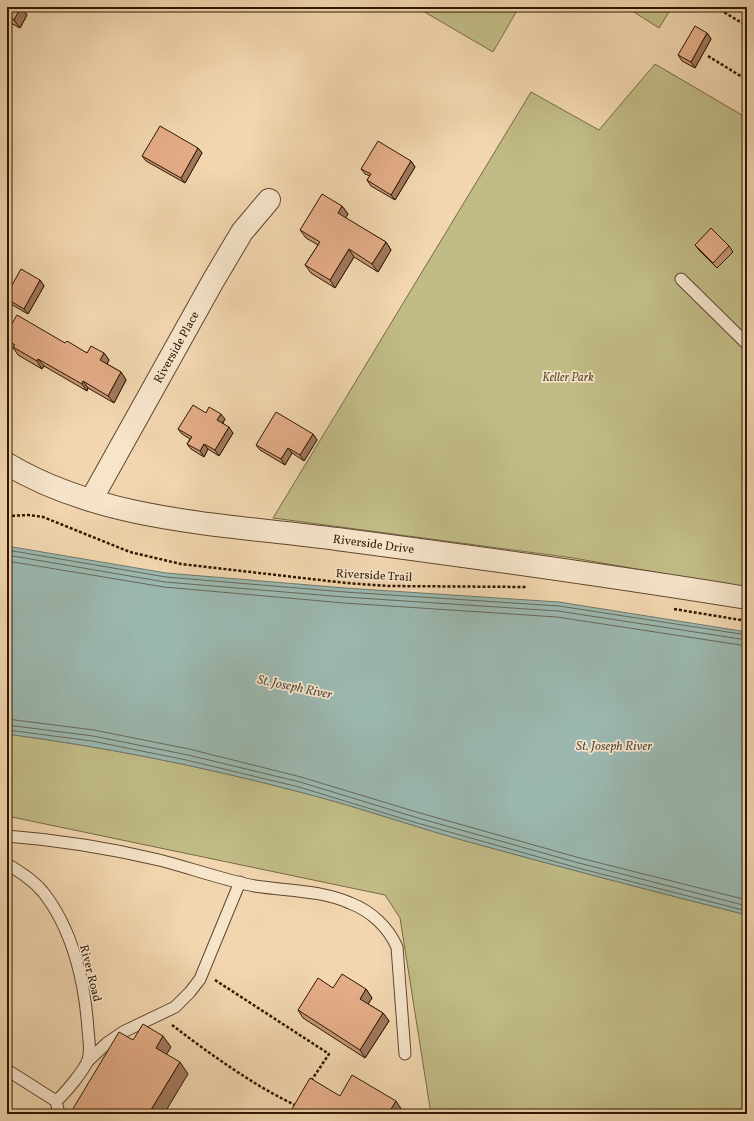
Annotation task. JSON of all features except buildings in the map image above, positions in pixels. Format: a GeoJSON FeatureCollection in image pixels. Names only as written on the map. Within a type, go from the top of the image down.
{"type":"FeatureCollection","features":[{"type":"Feature","properties":{"kind":"street","name":"Riverside Place"},"geometry":{"type":"LineString","coordinates":[[91,500],[216,274],[242,232],[270,200]]}},
{"type":"Feature","properties":{"kind":"street","name":"Riverside Drive"},"geometry":{"type":"LineString","coordinates":[[12,471],[91,500],[130,511],[181,520],[278,531],[605,575],[747,598]]}},
{"type":"Feature","properties":{"kind":"lane"},"geometry":{"type":"LineString","coordinates":[[681,279],[747,344]]}},
{"type":"Feature","properties":{"kind":"lane"},"geometry":{"type":"LineString","coordinates":[[7,836],[46,839],[114,850],[160,860],[240,882],[333,897],[351,903],[368,912],[382,923],[392,935],[397,947],[406,1054]]}},
{"type":"Feature","properties":{"kind":"lane","name":"River Road"},"geometry":{"type":"LineString","coordinates":[[7,864],[23,874],[43,892],[60,919],[70,942],[79,972],[87,1011],[90,1048],[88,1061]]}},
{"type":"Feature","properties":{"kind":"lane"},"geometry":{"type":"LineString","coordinates":[[56,1101],[62,1096],[88,1061],[107,1043],[123,1032],[175,1007],[185,997],[203,973],[240,882]]}},
{"type":"Feature","properties":{"kind":"lane"},"geometry":{"type":"LineString","coordinates":[[7,1070],[56,1101],[59,1114]]}},
{"type":"Feature","properties":{"kind":"path"},"geometry":{"type":"LineString","coordinates":[[718,7],[717,8],[747,26]]}},
{"type":"Feature","properties":{"kind":"path"},"geometry":{"type":"LineString","coordinates":[[708,56],[747,80]]}},
{"type":"Feature","properties":{"kind":"path","name":"Riverside Trail"},"geometry":{"type":"LineString","coordinates":[[7,516],[29,515],[43,517],[130,552],[181,564],[346,584],[388,586],[534,587]]}},
{"type":"Feature","properties":{"kind":"path"},"geometry":{"type":"LineString","coordinates":[[670,608],[747,622]]}},
{"type":"Feature","properties":{"kind":"path"},"geometry":{"type":"LineString","coordinates":[[203,973],[329,1054],[307,1086]]}},
{"type":"Feature","properties":{"kind":"path"},"geometry":{"type":"LineString","coordinates":[[159,1015],[195,1043],[280,1098],[295,1105]]}},
{"type":"Feature","properties":{"kind":"path"},"geometry":{"type":"LineString","coordinates":[[293,1110],[299,1099]]}},
{"type":"Feature","properties":{"kind":"green space"},"geometry":{"type":"Polygon","coordinates":[[[416,7],[519,7],[493,52],[416,7]]]}},
{"type":"Feature","properties":{"kind":"green space"},"geometry":{"type":"Polygon","coordinates":[[[626,7],[672,7],[659,28],[626,7]]]}},
{"type":"Feature","properties":{"kind":"green space","name":"Keller Park"},"geometry":{"type":"Polygon","coordinates":[[[655,64],[747,118],[747,588],[573,558],[273,518],[531,92],[599,130],[655,64]]]}},
{"type":"Feature","properties":{"kind":"green space"},"geometry":{"type":"Polygon","coordinates":[[[7,734],[116,751],[189,765],[260,782],[338,802],[497,850],[747,915],[747,1114],[431,1114],[400,918],[385,895],[7,816],[7,734]]]}},
{"type":"Feature","properties":{"kind":"water","name":"St. Joseph River"},"geometry":{"type":"Polygon","coordinates":[[[7,546],[166,573],[345,588],[559,602],[747,632],[747,915],[497,850],[338,802],[260,782],[188,765],[116,751],[7,734],[7,546]]]}}]}
